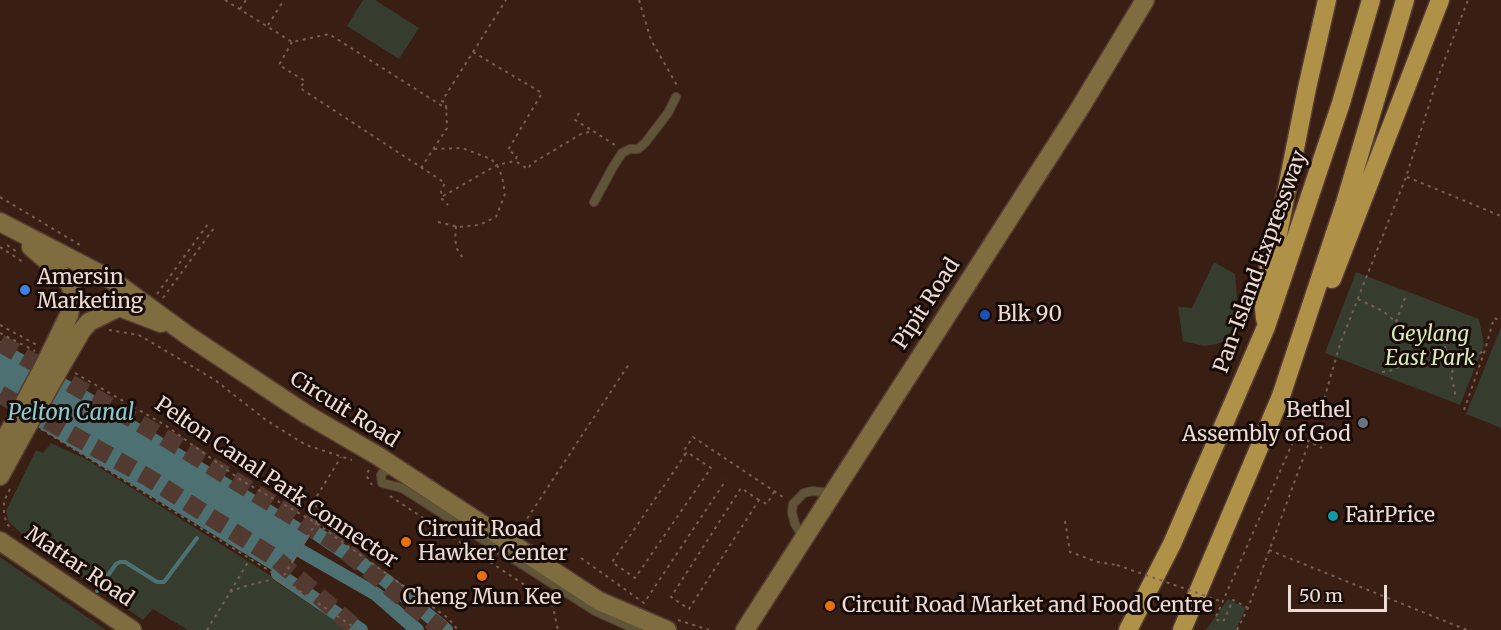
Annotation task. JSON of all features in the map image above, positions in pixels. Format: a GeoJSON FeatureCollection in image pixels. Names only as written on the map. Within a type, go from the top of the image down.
{"type":"FeatureCollection","features":[{"type":"Feature","properties":{"kind":"highway"},"geometry":{"type":"LineString","coordinates":[[1266,327],[1263,297],[1265,280],[1278,234],[1327,0]]}},
{"type":"Feature","properties":{"kind":"highway","name":"Pan-Island Expressway"},"geometry":{"type":"LineString","coordinates":[[1128,630],[1172,544],[1266,327],[1341,104],[1371,0]]}},
{"type":"Feature","properties":{"kind":"highway"},"geometry":{"type":"LineString","coordinates":[[1281,396],[1345,203],[1406,0]]}},
{"type":"Feature","properties":{"kind":"highway"},"geometry":{"type":"LineString","coordinates":[[1182,630],[1323,300],[1440,0]]}},
{"type":"Feature","properties":{"kind":"street","name":"Pipit Road"},"geometry":{"type":"LineString","coordinates":[[745,630],[1080,108],[1145,0]]}},
{"type":"Feature","properties":{"kind":"street","name":"Circuit Road"},"geometry":{"type":"LineString","coordinates":[[8,226],[112,280],[187,335],[306,414],[395,468],[599,601],[668,630]]}},
{"type":"Feature","properties":{"kind":"street"},"geometry":{"type":"LineString","coordinates":[[7,479],[69,315],[73,294],[70,284],[53,266],[8,226]]}},
{"type":"Feature","properties":{"kind":"street"},"geometry":{"type":"LineString","coordinates":[[51,362],[89,322],[119,307],[187,335]]}},
{"type":"Feature","properties":{"kind":"street"},"geometry":{"type":"LineString","coordinates":[[0,448],[28,424]]}},
{"type":"Feature","properties":{"kind":"street","name":"Mattar Road"},"geometry":{"type":"LineString","coordinates":[[8,536],[132,630]]}},
{"type":"Feature","properties":{"kind":"lane"},"geometry":{"type":"LineString","coordinates":[[594,202],[613,167],[625,152],[638,149],[645,143],[668,113],[676,97]]}},
{"type":"Feature","properties":{"kind":"lane"},"geometry":{"type":"LineString","coordinates":[[395,468],[383,472],[382,483],[402,488],[596,612],[637,630]]}},
{"type":"Feature","properties":{"kind":"lane"},"geometry":{"type":"LineString","coordinates":[[803,537],[795,524],[792,513],[793,504],[804,493],[831,494]]}},
{"type":"Feature","properties":{"kind":"path"},"geometry":{"type":"LineString","coordinates":[[225,0],[292,42],[329,34],[447,109]]}},
{"type":"Feature","properties":{"kind":"path"},"geometry":{"type":"LineString","coordinates":[[240,9],[246,0]]}},
{"type":"Feature","properties":{"kind":"path"},"geometry":{"type":"LineString","coordinates":[[267,27],[284,0]]}},
{"type":"Feature","properties":{"kind":"path"},"geometry":{"type":"LineString","coordinates":[[421,168],[447,128],[447,109],[446,104],[442,101],[506,0]]}},
{"type":"Feature","properties":{"kind":"path"},"geometry":{"type":"LineString","coordinates":[[639,0],[651,40],[681,91],[676,97]]}},
{"type":"Feature","properties":{"kind":"path"},"geometry":{"type":"LineString","coordinates":[[1238,630],[1310,441],[1340,344],[1406,177],[1438,77],[1468,0]]}},
{"type":"Feature","properties":{"kind":"path"},"geometry":{"type":"LineString","coordinates":[[292,42],[279,65],[305,81],[300,88],[445,183],[441,191],[448,205]]}},
{"type":"Feature","properties":{"kind":"path"},"geometry":{"type":"LineString","coordinates":[[473,52],[543,93],[508,150],[517,156],[515,161]]}},
{"type":"Feature","properties":{"kind":"path"},"geometry":{"type":"LineString","coordinates":[[579,113],[575,120],[625,152]]}},
{"type":"Feature","properties":{"kind":"path"},"geometry":{"type":"LineString","coordinates":[[442,197],[497,165],[515,161],[528,169],[531,164],[581,135],[593,131]]}},
{"type":"Feature","properties":{"kind":"path"},"geometry":{"type":"LineString","coordinates":[[433,149],[462,148],[491,159],[502,176],[505,194],[496,217],[479,225],[456,226],[438,222]]}},
{"type":"Feature","properties":{"kind":"path"},"geometry":{"type":"LineString","coordinates":[[1406,177],[1501,216]]}},
{"type":"Feature","properties":{"kind":"path"},"geometry":{"type":"LineString","coordinates":[[157,294],[208,224]]}},
{"type":"Feature","properties":{"kind":"path"},"geometry":{"type":"LineString","coordinates":[[456,226],[457,249],[463,258]]}},
{"type":"Feature","properties":{"kind":"path"},"geometry":{"type":"LineString","coordinates":[[163,298],[214,228]]}},
{"type":"Feature","properties":{"kind":"path"},"geometry":{"type":"LineString","coordinates":[[0,247],[25,264]]}},
{"type":"Feature","properties":{"kind":"path"},"geometry":{"type":"LineString","coordinates":[[1396,322],[1407,295]]}},
{"type":"Feature","properties":{"kind":"path"},"geometry":{"type":"LineString","coordinates":[[1358,299],[1383,310],[1396,322],[1443,339],[1448,357],[1456,363],[1465,363],[1485,351]]}},
{"type":"Feature","properties":{"kind":"path"},"geometry":{"type":"LineString","coordinates":[[1464,410],[1494,318],[1501,321]]}},
{"type":"Feature","properties":{"kind":"path"},"geometry":{"type":"LineString","coordinates":[[0,325],[51,362]]}},
{"type":"Feature","properties":{"kind":"path"},"geometry":{"type":"LineString","coordinates":[[101,329],[139,335],[215,380],[266,420],[306,445],[353,460]]}},
{"type":"Feature","properties":{"kind":"path"},"geometry":{"type":"LineString","coordinates":[[0,333],[51,362]]}},
{"type":"Feature","properties":{"kind":"path"},"geometry":{"type":"LineString","coordinates":[[1382,372],[1394,370],[1409,360],[1446,347]]}},
{"type":"Feature","properties":{"kind":"path","name":"Pelton Canal Park Connector"},"geometry":{"type":"LineString","coordinates":[[51,362],[165,425],[241,480],[316,524],[448,618],[458,630]]}},
{"type":"Feature","properties":{"kind":"path"},"geometry":{"type":"LineString","coordinates":[[1456,363],[1451,374],[1456,398]]}},
{"type":"Feature","properties":{"kind":"path"},"geometry":{"type":"LineString","coordinates":[[516,536],[629,364]]}},
{"type":"Feature","properties":{"kind":"path"},"geometry":{"type":"LineString","coordinates":[[28,424],[88,457],[273,573],[275,579],[284,584],[288,583],[358,630]]}},
{"type":"Feature","properties":{"kind":"path"},"geometry":{"type":"LineString","coordinates":[[1248,608],[1233,600],[1223,622],[1215,619],[1296,435],[1322,448]]}},
{"type":"Feature","properties":{"kind":"path"},"geometry":{"type":"LineString","coordinates":[[685,455],[687,452],[711,468],[635,578],[612,562],[685,455],[683,452],[693,437],[793,504]]}},
{"type":"Feature","properties":{"kind":"path"},"geometry":{"type":"LineString","coordinates":[[280,582],[324,511],[312,504],[341,456]]}},
{"type":"Feature","properties":{"kind":"path"},"geometry":{"type":"LineString","coordinates":[[373,466],[366,475],[373,485]]}},
{"type":"Feature","properties":{"kind":"path"},"geometry":{"type":"LineString","coordinates":[[7,479],[4,514],[8,536]]}},
{"type":"Feature","properties":{"kind":"path"},"geometry":{"type":"LineString","coordinates":[[581,558],[644,603],[726,480]]}},
{"type":"Feature","properties":{"kind":"path"},"geometry":{"type":"LineString","coordinates":[[759,500],[689,609],[670,597],[741,489],[767,504],[774,492]]}},
{"type":"Feature","properties":{"kind":"path"},"geometry":{"type":"LineString","coordinates":[[382,491],[552,603],[558,630]]}},
{"type":"Feature","properties":{"kind":"path"},"geometry":{"type":"LineString","coordinates":[[1065,521],[1070,552],[1098,562],[1117,565],[1223,602]]}},
{"type":"Feature","properties":{"kind":"path"},"geometry":{"type":"LineString","coordinates":[[1269,550],[1467,630]]}},
{"type":"Feature","properties":{"kind":"path"},"geometry":{"type":"LineString","coordinates":[[207,630],[250,559]]}},
{"type":"Feature","properties":{"kind":"path"},"geometry":{"type":"LineString","coordinates":[[230,592],[275,579]]}},
{"type":"Feature","properties":{"kind":"green space"},"geometry":{"type":"Polygon","coordinates":[[[363,0],[375,0],[419,28],[399,59],[347,26],[363,0]]]}},
{"type":"Feature","properties":{"kind":"green space"},"geometry":{"type":"Polygon","coordinates":[[[1214,262],[1235,274],[1239,321],[1231,338],[1217,344],[1204,346],[1183,341],[1178,307],[1192,308],[1214,262]]]}},
{"type":"Feature","properties":{"kind":"green space","name":"Geylang East Park"},"geometry":{"type":"Polygon","coordinates":[[[1356,272],[1479,319],[1484,345],[1460,405],[1325,353],[1356,272]]]}},
{"type":"Feature","properties":{"kind":"green space"},"geometry":{"type":"Polygon","coordinates":[[[1501,327],[1501,428],[1466,414],[1501,327]]]}},
{"type":"Feature","properties":{"kind":"green space"},"geometry":{"type":"Polygon","coordinates":[[[51,443],[86,459],[271,576],[273,580],[349,630],[188,630],[153,609],[143,620],[35,546],[9,522],[6,511],[36,450],[43,453],[51,443]]]}},
{"type":"Feature","properties":{"kind":"green space"},"geometry":{"type":"Polygon","coordinates":[[[0,557],[106,630],[0,630],[0,557]]]}},
{"type":"Feature","properties":{"kind":"green space"},"geometry":{"type":"Polygon","coordinates":[[[1228,599],[1246,608],[1236,630],[1206,630],[1228,599]]]}},
{"type":"Feature","properties":{"kind":"water","name":"Pelton Canal"},"geometry":{"type":"Polygon","coordinates":[[[0,341],[84,389],[307,527],[278,574],[0,404],[0,341]]]}},
{"type":"Feature","properties":{"kind":"waterway","name":"Pelton Canal"},"geometry":{"type":"LineString","coordinates":[[361,630],[278,574],[307,527],[385,580],[446,630]]}},
{"type":"Feature","properties":{"kind":"waterway"},"geometry":{"type":"LineString","coordinates":[[97,591],[116,564],[120,562],[125,562],[157,582],[164,582],[197,538]]}},
{"type":"Feature","properties":{"kind":"waterway","name":"Pelton Canal"},"geometry":{"type":"LineString","coordinates":[[280,539],[376,594],[417,630]]}},
{"type":"Feature","properties":{"kind":"tunnel"},"geometry":{"type":"LineString","coordinates":[[0,343],[172,442],[333,541],[442,630]]}},
{"type":"Feature","properties":{"kind":"tunnel"},"geometry":{"type":"LineString","coordinates":[[0,394],[149,478],[275,558],[358,630]]}},
{"type":"Feature","properties":{"kind":"place","name":"Amersin Marketing"},"geometry":{"type":"Point","coordinates":[25,290]}},
{"type":"Feature","properties":{"kind":"place","name":"Blk 90"},"geometry":{"type":"Point","coordinates":[985,315]}},
{"type":"Feature","properties":{"kind":"place","name":"Bethel Assembly of God"},"geometry":{"type":"Point","coordinates":[1363,423]}},
{"type":"Feature","properties":{"kind":"place","name":"FairPrice"},"geometry":{"type":"Point","coordinates":[1333,516]}},
{"type":"Feature","properties":{"kind":"place","name":"Circuit Road Hawker Center"},"geometry":{"type":"Point","coordinates":[406,542]}},
{"type":"Feature","properties":{"kind":"place","name":"Cheng Mun Kee"},"geometry":{"type":"Point","coordinates":[482,576]}},
{"type":"Feature","properties":{"kind":"place","name":"Circuit Road Market and Food Centre"},"geometry":{"type":"Point","coordinates":[830,606]}}]}
